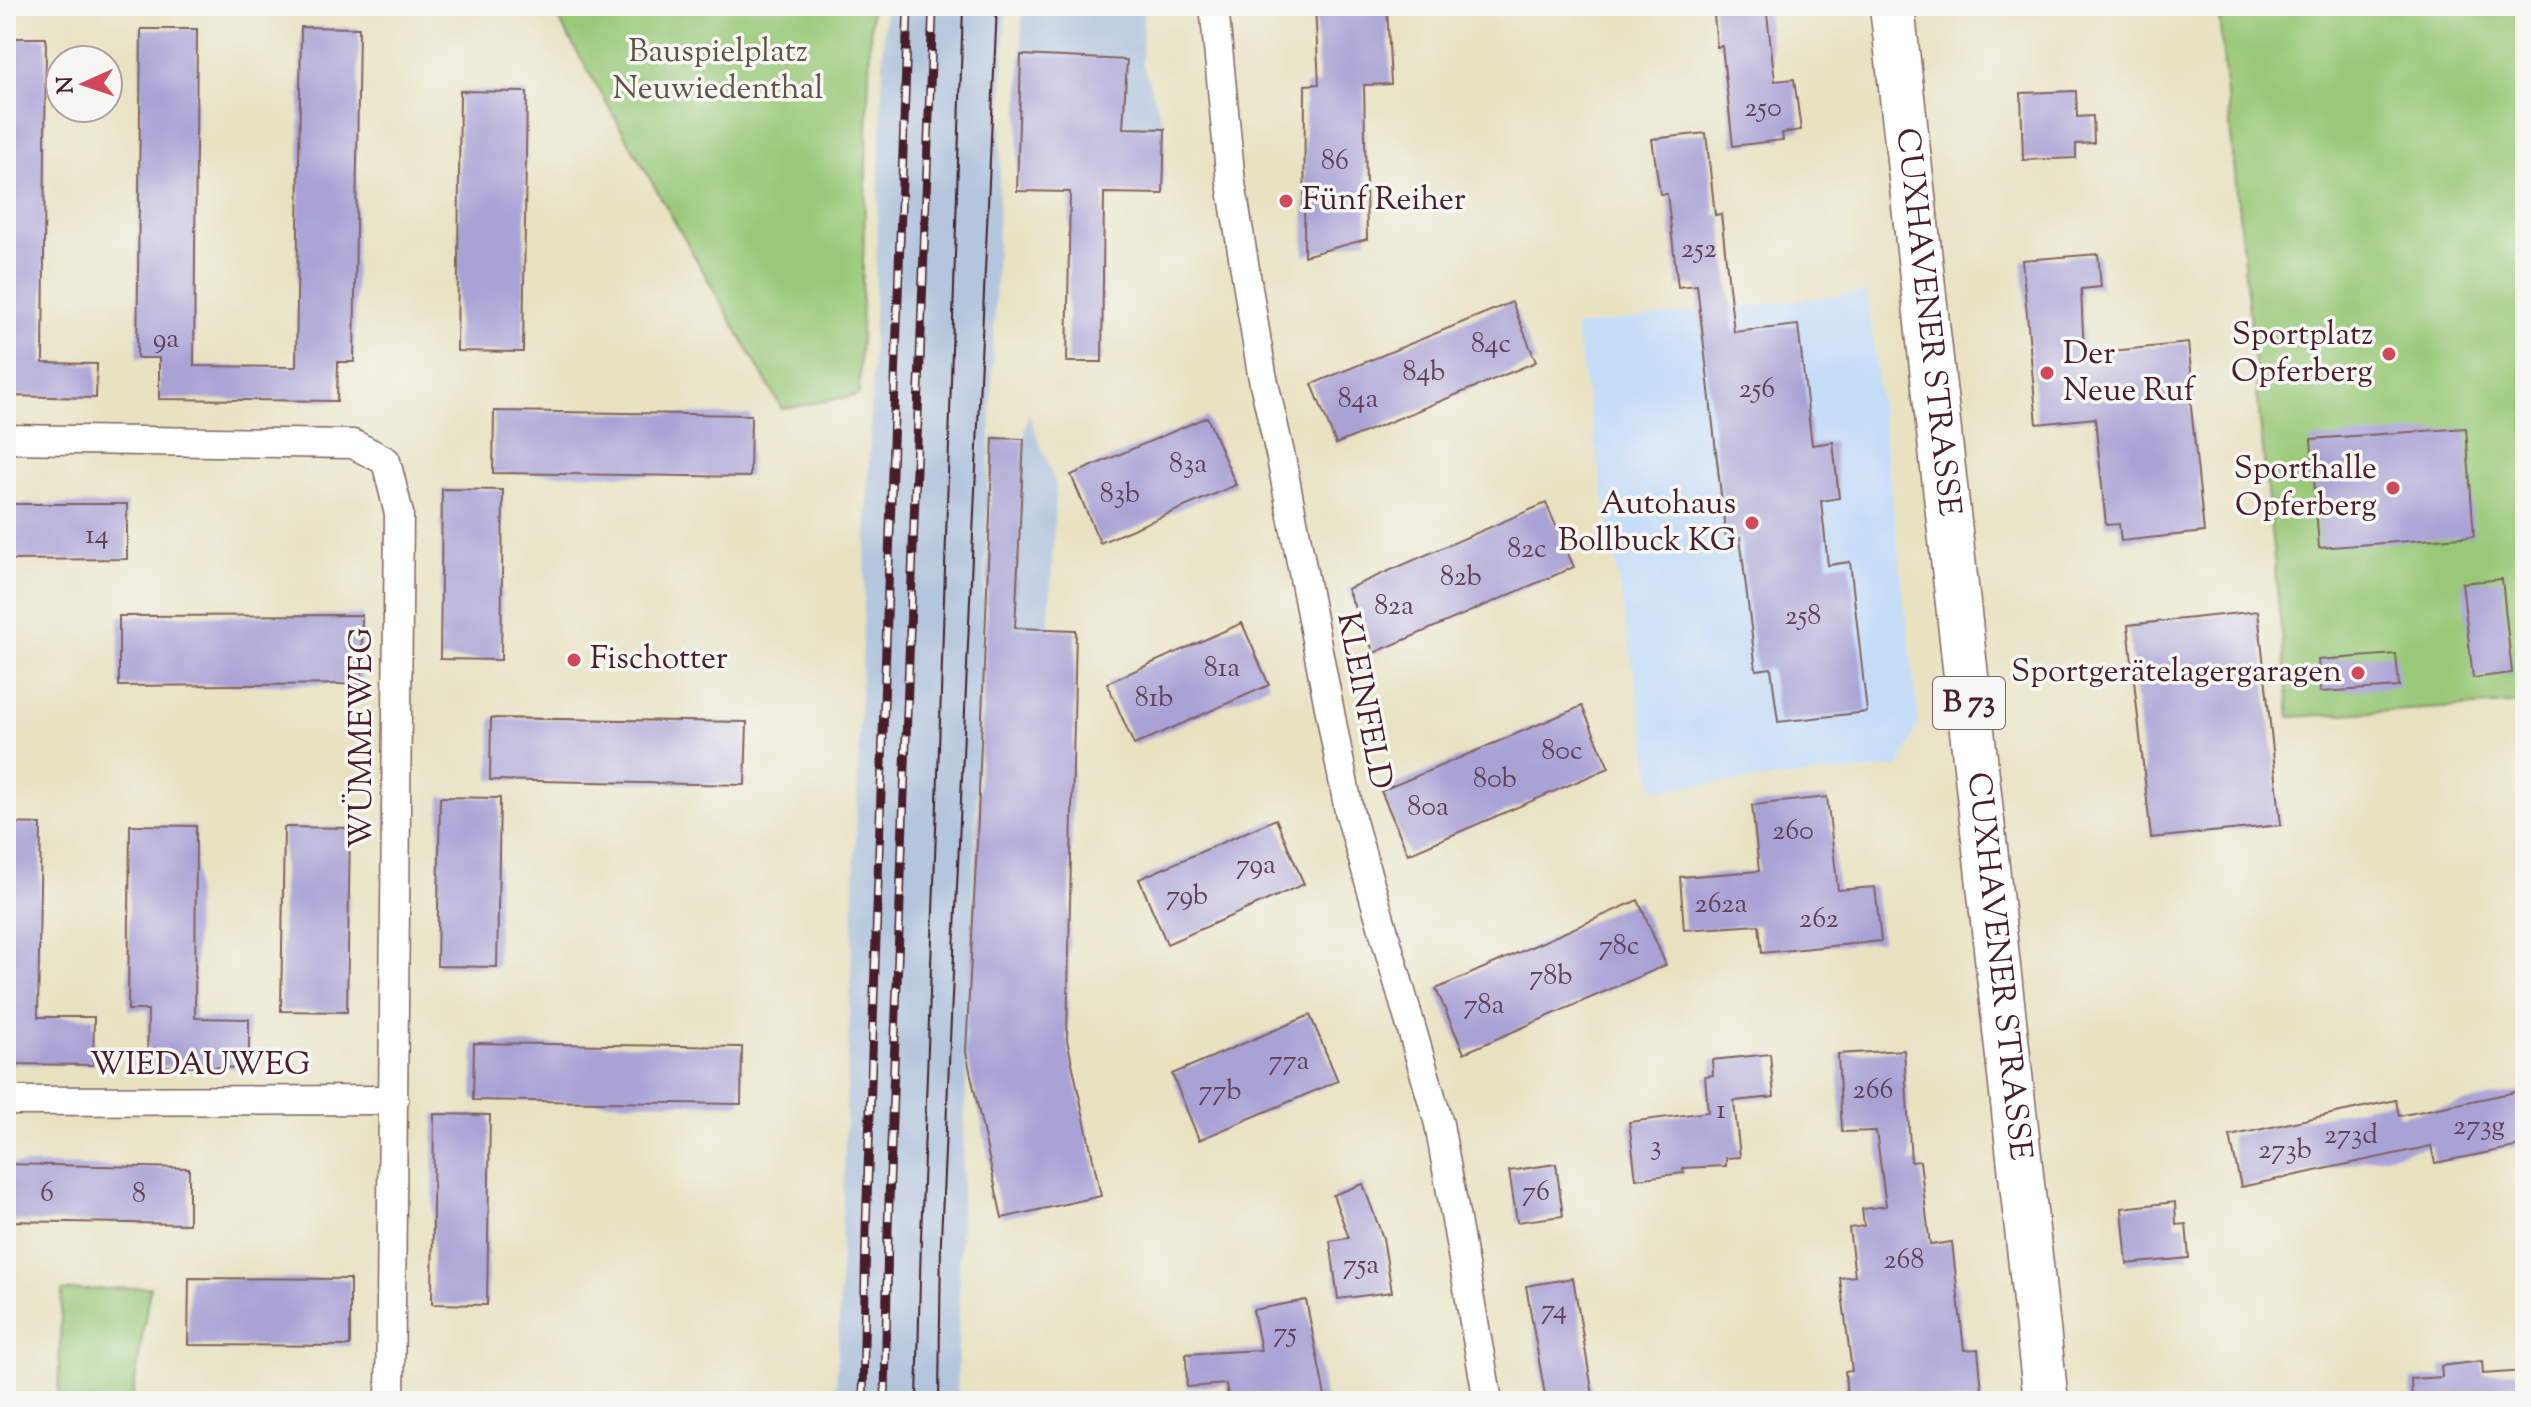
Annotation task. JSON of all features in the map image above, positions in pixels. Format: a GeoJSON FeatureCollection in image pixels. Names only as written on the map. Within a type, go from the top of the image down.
{"type":"FeatureCollection","features":[{"type":"Feature","properties":{"kind":"main road","name":"CUXHAVENER STRASSE"},"geometry":{"type":"LineString","coordinates":[[1892,6],[2046,1401]]}},
{"type":"Feature","properties":{"kind":"street","name":"KLEINFELD"},"geometry":{"type":"LineString","coordinates":[[1214,6],[1231,183],[1262,374],[1349,811],[1439,1124],[1488,1401]]}},
{"type":"Feature","properties":{"kind":"street","name":"WÜMMEWEG"},"geometry":{"type":"LineString","coordinates":[[6,439],[353,444],[386,461],[399,514],[390,1401]]}},
{"type":"Feature","properties":{"kind":"street","name":"WIEDAUWEG"},"geometry":{"type":"LineString","coordinates":[[6,1101],[394,1100]]}},
{"type":"Feature","properties":{"kind":"shaded area"},"geometry":{"type":"Polygon","coordinates":[[[885,6],[1006,6],[960,1244],[957,1401],[836,1401],[885,6]]]}},
{"type":"Feature","properties":{"kind":"shaded area"},"geometry":{"type":"Polygon","coordinates":[[[1022,6],[1143,6],[1142,62],[1165,129],[1020,125],[1022,6]]]}},
{"type":"Feature","properties":{"kind":"shaded area","name":"Autohaus Bollbuck KG"},"geometry":{"type":"Polygon","coordinates":[[[1867,292],[1919,721],[1900,767],[1654,789],[1575,326],[1867,292]]]}},
{"type":"Feature","properties":{"kind":"shaded area"},"geometry":{"type":"Polygon","coordinates":[[[1028,413],[1056,485],[1047,659],[1013,675],[1024,439],[1028,413]]]}},
{"type":"Feature","properties":{"kind":"green space","name":"Bauspielplatz Neuwiedenthal"},"geometry":{"type":"Polygon","coordinates":[[[551,6],[871,6],[859,395],[782,409],[551,6]]]}},
{"type":"Feature","properties":{"kind":"green space","name":"Sportplatz Opferberg"},"geometry":{"type":"Polygon","coordinates":[[[2218,6],[2525,6],[2525,703],[2290,717],[2218,6]]]}},
{"type":"Feature","properties":{"kind":"green space"},"geometry":{"type":"Polygon","coordinates":[[[150,1287],[132,1401],[58,1401],[62,1291],[150,1287]]]}},
{"type":"Feature","properties":{"kind":"building"},"geometry":{"type":"Polygon","coordinates":[[[1315,6],[1387,6],[1391,84],[1364,85],[1367,239],[1304,256],[1305,85],[1319,84],[1315,6]]]}},
{"type":"Feature","properties":{"kind":"building"},"geometry":{"type":"Polygon","coordinates":[[[1713,6],[1766,6],[1775,81],[1794,79],[1801,130],[1782,133],[1783,140],[1733,146],[1722,46],[1717,47],[1713,6]]]}},
{"type":"Feature","properties":{"kind":"building"},"geometry":{"type":"Polygon","coordinates":[[[301,27],[359,28],[354,362],[338,362],[337,401],[159,399],[159,358],[137,358],[141,29],[197,29],[194,366],[296,367],[301,27]]]}},
{"type":"Feature","properties":{"kind":"building"},"geometry":{"type":"Polygon","coordinates":[[[6,38],[46,38],[43,363],[97,364],[96,398],[6,396],[6,38]]]}},
{"type":"Feature","properties":{"kind":"building"},"geometry":{"type":"Polygon","coordinates":[[[1021,55],[1127,60],[1123,128],[1165,129],[1163,194],[1104,193],[1102,362],[1067,362],[1070,192],[1017,191],[1021,55]]]}},
{"type":"Feature","properties":{"kind":"building"},"geometry":{"type":"Polygon","coordinates":[[[460,91],[527,92],[523,352],[457,351],[460,91]]]}},
{"type":"Feature","properties":{"kind":"building"},"geometry":{"type":"Polygon","coordinates":[[[2076,91],[2077,117],[2093,116],[2094,143],[2076,144],[2076,158],[2023,160],[2021,93],[2076,91]]]}},
{"type":"Feature","properties":{"kind":"building"},"geometry":{"type":"Polygon","coordinates":[[[1706,133],[1715,215],[1721,214],[1734,332],[1798,325],[1812,445],[1833,442],[1839,498],[1821,501],[1828,565],[1850,562],[1867,712],[1778,722],[1771,668],[1756,670],[1740,537],[1726,539],[1697,285],[1678,287],[1667,194],[1660,194],[1652,139],[1706,133]]]}},
{"type":"Feature","properties":{"kind":"building"},"geometry":{"type":"Polygon","coordinates":[[[2098,254],[2101,287],[2081,289],[2084,354],[2188,343],[2194,397],[2190,397],[2204,532],[2121,541],[2119,524],[2106,525],[2095,418],[2037,424],[2022,260],[2098,254]]]}},
{"type":"Feature","properties":{"kind":"building"},"geometry":{"type":"Polygon","coordinates":[[[1512,302],[1536,362],[1336,444],[1312,384],[1512,302]]]}},
{"type":"Feature","properties":{"kind":"building"},"geometry":{"type":"Polygon","coordinates":[[[494,411],[751,415],[750,477],[493,473],[494,411]]]}},
{"type":"Feature","properties":{"kind":"building"},"geometry":{"type":"Polygon","coordinates":[[[1207,417],[1236,485],[1100,543],[1071,475],[1207,417]]]}},
{"type":"Feature","properties":{"kind":"building","name":"Sporthalle Opferberg"},"geometry":{"type":"Polygon","coordinates":[[[2466,428],[2474,536],[2319,548],[2311,439],[2466,428]]]}},
{"type":"Feature","properties":{"kind":"building"},"geometry":{"type":"Polygon","coordinates":[[[993,438],[1024,439],[1015,628],[1076,630],[1067,1040],[1101,1196],[1002,1218],[966,1052],[993,438]]]}},
{"type":"Feature","properties":{"kind":"building"},"geometry":{"type":"Polygon","coordinates":[[[442,489],[503,490],[501,660],[440,659],[442,489]]]}},
{"type":"Feature","properties":{"kind":"building"},"geometry":{"type":"Polygon","coordinates":[[[1546,503],[1574,567],[1374,653],[1347,589],[1546,503]]]}},
{"type":"Feature","properties":{"kind":"building"},"geometry":{"type":"Polygon","coordinates":[[[6,504],[127,504],[127,559],[6,560],[6,504]]]}},
{"type":"Feature","properties":{"kind":"building"},"geometry":{"type":"Polygon","coordinates":[[[2502,579],[2512,673],[2473,678],[2462,583],[2502,579]]]}},
{"type":"Feature","properties":{"kind":"building"},"geometry":{"type":"Polygon","coordinates":[[[2258,611],[2281,825],[2151,838],[2128,625],[2258,611]]]}},
{"type":"Feature","properties":{"kind":"building"},"geometry":{"type":"Polygon","coordinates":[[[362,615],[362,684],[119,686],[119,616],[362,615]]]}},
{"type":"Feature","properties":{"kind":"building"},"geometry":{"type":"Polygon","coordinates":[[[1242,623],[1269,685],[1134,745],[1107,683],[1242,623]]]}},
{"type":"Feature","properties":{"kind":"building","name":"Sportgerätelagergaragen"},"geometry":{"type":"Polygon","coordinates":[[[2396,654],[2399,687],[2320,692],[2318,660],[2396,654]]]}},
{"type":"Feature","properties":{"kind":"building"},"geometry":{"type":"Polygon","coordinates":[[[1582,706],[1609,768],[1408,854],[1381,791],[1582,706]]]}},
{"type":"Feature","properties":{"kind":"building"},"geometry":{"type":"Polygon","coordinates":[[[491,718],[747,722],[745,785],[490,780],[491,718]]]}},
{"type":"Feature","properties":{"kind":"building"},"geometry":{"type":"Polygon","coordinates":[[[440,797],[500,798],[497,967],[437,966],[440,797]]]}},
{"type":"Feature","properties":{"kind":"building"},"geometry":{"type":"Polygon","coordinates":[[[1827,797],[1838,890],[1875,887],[1881,941],[1762,953],[1759,925],[1684,930],[1680,877],[1759,871],[1752,805],[1827,797]]]}},
{"type":"Feature","properties":{"kind":"building"},"geometry":{"type":"Polygon","coordinates":[[[1276,819],[1304,884],[1167,944],[1139,879],[1276,819]]]}},
{"type":"Feature","properties":{"kind":"building"},"geometry":{"type":"Polygon","coordinates":[[[6,823],[41,824],[38,1017],[94,1017],[93,1065],[6,1064],[6,823]]]}},
{"type":"Feature","properties":{"kind":"building"},"geometry":{"type":"Polygon","coordinates":[[[130,825],[196,826],[195,1018],[249,1019],[249,1068],[147,1066],[148,1010],[128,1010],[130,825]]]}},
{"type":"Feature","properties":{"kind":"building"},"geometry":{"type":"Polygon","coordinates":[[[284,827],[350,828],[347,1012],[281,1011],[284,827]]]}},
{"type":"Feature","properties":{"kind":"building"},"geometry":{"type":"Polygon","coordinates":[[[1638,900],[1666,965],[1464,1053],[1436,989],[1638,900]]]}},
{"type":"Feature","properties":{"kind":"building"},"geometry":{"type":"Polygon","coordinates":[[[1310,1015],[1338,1081],[1199,1140],[1172,1074],[1310,1015]]]}},
{"type":"Feature","properties":{"kind":"building"},"geometry":{"type":"Polygon","coordinates":[[[474,1043],[742,1047],[741,1104],[473,1100],[474,1043]]]}},
{"type":"Feature","properties":{"kind":"building"},"geometry":{"type":"Polygon","coordinates":[[[1904,1050],[1911,1162],[1920,1161],[1930,1245],[1952,1242],[1964,1350],[1978,1349],[1983,1401],[1847,1401],[1845,1372],[1852,1371],[1840,1278],[1855,1276],[1849,1228],[1864,1226],[1862,1209],[1886,1206],[1876,1131],[1842,1132],[1838,1054],[1904,1050]]]}},
{"type":"Feature","properties":{"kind":"building"},"geometry":{"type":"Polygon","coordinates":[[[1770,1054],[1774,1097],[1734,1101],[1740,1157],[1726,1158],[1726,1166],[1683,1168],[1684,1173],[1636,1179],[1629,1122],[1708,1112],[1705,1076],[1713,1075],[1712,1060],[1770,1054]]]}},
{"type":"Feature","properties":{"kind":"building"},"geometry":{"type":"Polygon","coordinates":[[[2525,1090],[2525,1145],[2435,1163],[2431,1146],[2241,1187],[2230,1136],[2396,1100],[2399,1116],[2525,1090]]]}},
{"type":"Feature","properties":{"kind":"building"},"geometry":{"type":"Polygon","coordinates":[[[434,1114],[490,1115],[487,1305],[432,1304],[434,1114]]]}},
{"type":"Feature","properties":{"kind":"building"},"geometry":{"type":"Polygon","coordinates":[[[6,1164],[189,1168],[189,1224],[6,1221],[6,1164]]]}},
{"type":"Feature","properties":{"kind":"building"},"geometry":{"type":"Polygon","coordinates":[[[1556,1164],[1563,1216],[1517,1222],[1509,1171],[1556,1164]]]}},
{"type":"Feature","properties":{"kind":"building"},"geometry":{"type":"Polygon","coordinates":[[[1363,1184],[1383,1238],[1392,1292],[1338,1299],[1330,1241],[1349,1238],[1333,1195],[1363,1184]]]}},
{"type":"Feature","properties":{"kind":"building"},"geometry":{"type":"Polygon","coordinates":[[[2175,1202],[2176,1225],[2186,1224],[2189,1258],[2127,1264],[2122,1208],[2175,1202]]]}},
{"type":"Feature","properties":{"kind":"building"},"geometry":{"type":"Polygon","coordinates":[[[189,1278],[350,1279],[350,1346],[188,1345],[189,1278]]]}},
{"type":"Feature","properties":{"kind":"building"},"geometry":{"type":"Polygon","coordinates":[[[1573,1278],[1594,1401],[1546,1401],[1526,1286],[1573,1278]]]}},
{"type":"Feature","properties":{"kind":"building"},"geometry":{"type":"Polygon","coordinates":[[[1306,1300],[1326,1401],[1229,1401],[1226,1384],[1187,1387],[1186,1354],[1261,1350],[1253,1310],[1306,1300]]]}},
{"type":"Feature","properties":{"kind":"building"},"geometry":{"type":"Polygon","coordinates":[[[2482,1361],[2483,1374],[2525,1371],[2525,1401],[2412,1401],[2411,1379],[2442,1377],[2441,1366],[2482,1361]]]}},
{"type":"Feature","properties":{"kind":"tram line"},"geometry":{"type":"LineString","coordinates":[[917,1401],[963,6]]}},
{"type":"Feature","properties":{"kind":"tram line"},"geometry":{"type":"LineString","coordinates":[[939,1401],[941,1239],[997,6]]}},
{"type":"Feature","properties":{"kind":"railway"},"geometry":{"type":"LineString","coordinates":[[863,1401],[866,1229],[908,6]]}},
{"type":"Feature","properties":{"kind":"railway"},"geometry":{"type":"LineString","coordinates":[[885,1401],[888,1229],[933,6]]}},
{"type":"Feature","properties":{"kind":"place","name":"Fünf Reiher"},"geometry":{"type":"Point","coordinates":[1286,201]}},
{"type":"Feature","properties":{"kind":"place","name":"Sportplatz Opferberg"},"geometry":{"type":"Point","coordinates":[2389,354]}},
{"type":"Feature","properties":{"kind":"place","name":"Der Neue Ruf"},"geometry":{"type":"Point","coordinates":[2047,373]}},
{"type":"Feature","properties":{"kind":"place","name":"Sporthalle Opferberg"},"geometry":{"type":"Point","coordinates":[2393,488]}},
{"type":"Feature","properties":{"kind":"place","name":"Autohaus Bollbuck KG"},"geometry":{"type":"Point","coordinates":[1752,523]}},
{"type":"Feature","properties":{"kind":"place","name":"Fischotter"},"geometry":{"type":"Point","coordinates":[574,660]}},
{"type":"Feature","properties":{"kind":"place","name":"Sportgerätelagergaragen"},"geometry":{"type":"Point","coordinates":[2358,673]}}]}
